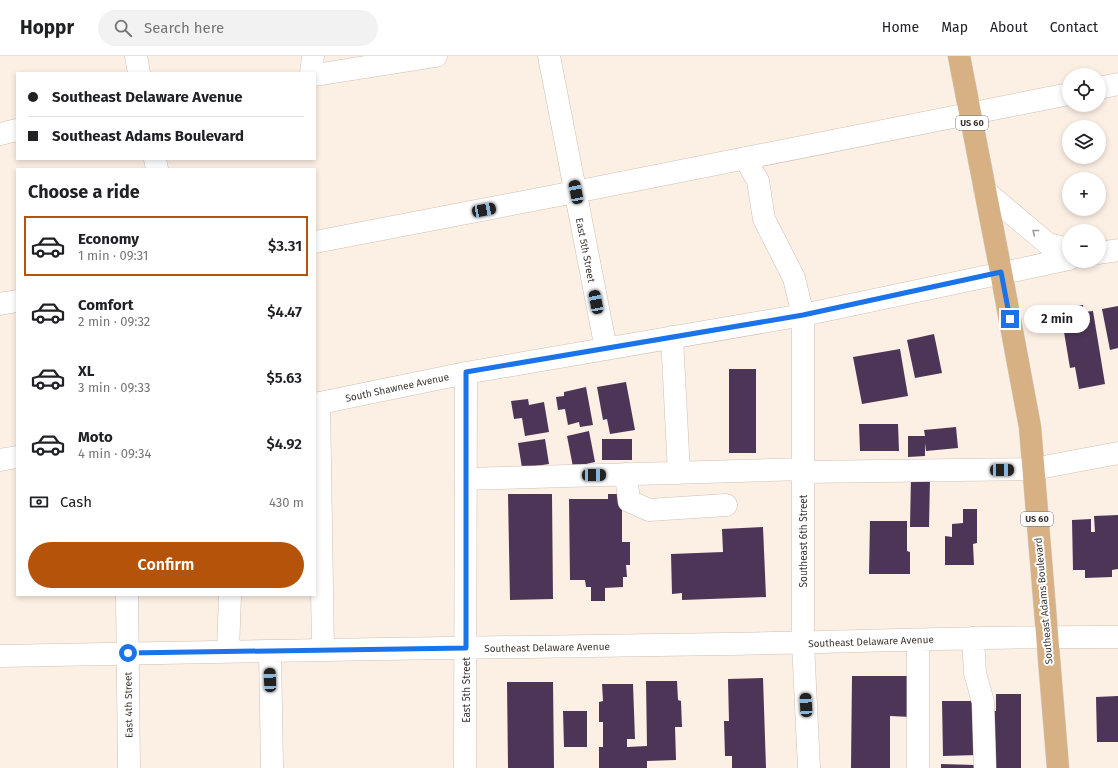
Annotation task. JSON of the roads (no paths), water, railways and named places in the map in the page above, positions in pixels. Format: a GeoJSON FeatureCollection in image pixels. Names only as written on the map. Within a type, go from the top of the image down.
{"type":"FeatureCollection","features":[{"type":"Feature","properties":{"kind":"main road","name":"Southeast Adams Boulevard"},"geometry":{"type":"LineString","coordinates":[[959,56],[1030,426],[1058,768]]}},
{"type":"Feature","properties":{"kind":"street"},"geometry":{"type":"LineString","coordinates":[[136,56],[139,72]]}},
{"type":"Feature","properties":{"kind":"street"},"geometry":{"type":"LineString","coordinates":[[311,72],[312,56]]}},
{"type":"Feature","properties":{"kind":"street"},"geometry":{"type":"LineString","coordinates":[[316,75],[372,61],[436,56]]}},
{"type":"Feature","properties":{"kind":"street","name":"East 5th Street"},"geometry":{"type":"LineString","coordinates":[[549,56],[606,349]]}},
{"type":"Feature","properties":{"kind":"street"},"geometry":{"type":"LineString","coordinates":[[1106,87],[1118,84]]}},
{"type":"Feature","properties":{"kind":"street"},"geometry":{"type":"LineString","coordinates":[[316,242],[576,192],[1062,95]]}},
{"type":"Feature","properties":{"kind":"street"},"geometry":{"type":"LineString","coordinates":[[0,134],[16,130]]}},
{"type":"Feature","properties":{"kind":"street","name":"Southeast 6th Street"},"geometry":{"type":"LineString","coordinates":[[745,158],[758,182],[764,219],[794,278],[803,315],[803,643],[809,768]]}},
{"type":"Feature","properties":{"kind":"street"},"geometry":{"type":"LineString","coordinates":[[985,191],[1048,244],[1062,247]]}},
{"type":"Feature","properties":{"kind":"street"},"geometry":{"type":"LineString","coordinates":[[1106,252],[1118,250]]}},
{"type":"Feature","properties":{"kind":"street","name":"South Shawnee Avenue"},"geometry":{"type":"LineString","coordinates":[[317,404],[466,372],[803,315],[1062,260]]}},
{"type":"Feature","properties":{"kind":"street"},"geometry":{"type":"LineString","coordinates":[[0,304],[16,301]]}},
{"type":"Feature","properties":{"kind":"street"},"geometry":{"type":"LineString","coordinates":[[672,337],[679,473]]}},
{"type":"Feature","properties":{"kind":"street","name":"East 5th Street"},"geometry":{"type":"LineString","coordinates":[[466,372],[466,768]]}},
{"type":"Feature","properties":{"kind":"street"},"geometry":{"type":"LineString","coordinates":[[317,404],[323,650]]}},
{"type":"Feature","properties":{"kind":"street"},"geometry":{"type":"LineString","coordinates":[[466,479],[679,473],[1033,469],[1118,453]]}},
{"type":"Feature","properties":{"kind":"street"},"geometry":{"type":"LineString","coordinates":[[0,460],[16,457]]}},
{"type":"Feature","properties":{"kind":"street"},"geometry":{"type":"LineString","coordinates":[[626,474],[629,501],[649,510],[726,505]]}},
{"type":"Feature","properties":{"kind":"street","name":"East 4th Street"},"geometry":{"type":"LineString","coordinates":[[127,596],[129,768]]}},
{"type":"Feature","properties":{"kind":"street"},"geometry":{"type":"LineString","coordinates":[[228,651],[230,596]]}},
{"type":"Feature","properties":{"kind":"street","name":"Southeast Delaware Avenue"},"geometry":{"type":"LineString","coordinates":[[0,656],[228,651],[803,643],[1046,636],[1118,637]]}},
{"type":"Feature","properties":{"kind":"street"},"geometry":{"type":"LineString","coordinates":[[973,638],[975,673],[983,702],[985,768]]}},
{"type":"Feature","properties":{"kind":"street"},"geometry":{"type":"LineString","coordinates":[[918,640],[918,768]]}},
{"type":"Feature","properties":{"kind":"street"},"geometry":{"type":"LineString","coordinates":[[270,651],[272,768]]}}]}
